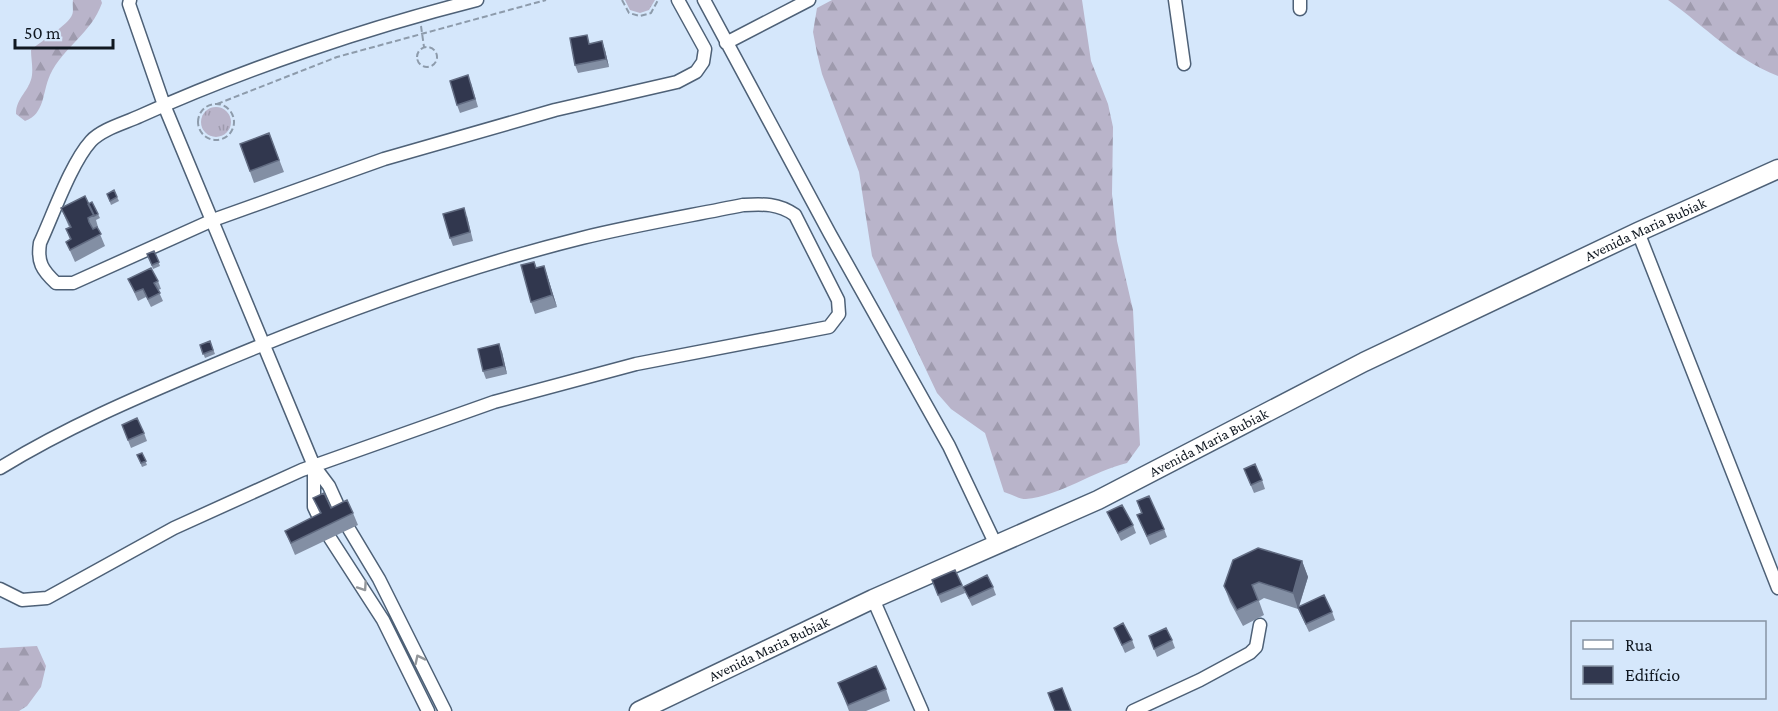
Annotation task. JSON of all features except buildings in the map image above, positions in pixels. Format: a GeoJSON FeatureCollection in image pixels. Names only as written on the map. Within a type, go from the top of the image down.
{"type":"FeatureCollection","features":[{"type":"Feature","properties":{"kind":"street"},"geometry":{"type":"LineString","coordinates":[[130,0],[129,4],[164,105],[314,466],[329,486],[343,517]]}},
{"type":"Feature","properties":{"kind":"street"},"geometry":{"type":"LineString","coordinates":[[477,0],[380,28],[164,105],[92,139],[80,157],[40,243],[38,256],[43,270],[56,283],[73,283],[213,220],[384,159],[555,110],[686,78],[704,62],[705,48],[678,0]]}},
{"type":"Feature","properties":{"kind":"street"},"geometry":{"type":"LineString","coordinates":[[704,0],[950,446],[996,545]]}},
{"type":"Feature","properties":{"kind":"street"},"geometry":{"type":"LineString","coordinates":[[726,43],[809,0]]}},
{"type":"Feature","properties":{"kind":"street"},"geometry":{"type":"LineString","coordinates":[[1175,0],[1184,64]]}},
{"type":"Feature","properties":{"kind":"street","name":"Avenida Maria Bubiak"},"geometry":{"type":"LineString","coordinates":[[639,711],[873,599],[1098,500],[1364,362],[1638,232],[1778,169]]}},
{"type":"Feature","properties":{"kind":"street"},"geometry":{"type":"LineString","coordinates":[[0,468],[52,437],[144,394],[264,344],[399,293],[582,238],[743,205],[766,203],[783,206],[795,215],[838,300],[839,314],[829,327],[636,364],[516,396],[314,466],[174,528],[47,598],[22,600],[0,589]]}},
{"type":"Feature","properties":{"kind":"street"},"geometry":{"type":"LineString","coordinates":[[1638,232],[1778,588]]}},
{"type":"Feature","properties":{"kind":"street"},"geometry":{"type":"LineString","coordinates":[[314,466],[315,507],[324,526]]}},
{"type":"Feature","properties":{"kind":"street"},"geometry":{"type":"LineString","coordinates":[[349,529],[357,540],[445,711]]}},
{"type":"Feature","properties":{"kind":"street"},"geometry":{"type":"LineString","coordinates":[[330,538],[383,620],[428,711]]}},
{"type":"Feature","properties":{"kind":"street"},"geometry":{"type":"LineString","coordinates":[[339,551],[346,543],[357,540]]}},
{"type":"Feature","properties":{"kind":"street"},"geometry":{"type":"LineString","coordinates":[[873,599],[922,711]]}},
{"type":"Feature","properties":{"kind":"street"},"geometry":{"type":"LineString","coordinates":[[1133,711],[1200,680],[1250,653],[1256,647],[1260,625]]}},
{"type":"Feature","properties":{"kind":"path"},"geometry":{"type":"LineString","coordinates":[[217,104],[230,112],[234,122],[226,136],[216,140],[205,136],[197,121],[206,107],[337,57],[546,0]]}},
{"type":"Feature","properties":{"kind":"path"},"geometry":{"type":"LineString","coordinates":[[622,0],[629,13],[640,16],[651,13],[658,0]]}},
{"type":"Feature","properties":{"kind":"path"},"geometry":{"type":"LineString","coordinates":[[423,32],[424,47],[416,57],[420,66],[429,68],[436,62],[436,52],[424,47]]}},
{"type":"Feature","properties":{"kind":"green space"},"geometry":{"type":"Polygon","coordinates":[[[73,0],[101,0],[102,3],[91,23],[62,56],[50,75],[40,108],[25,121],[16,114],[18,103],[31,81],[31,50],[70,19],[73,13],[73,0]]]}},
{"type":"Feature","properties":{"kind":"green space"},"geometry":{"type":"Polygon","coordinates":[[[625,0],[655,0],[649,10],[640,13],[630,10],[625,0]]]}},
{"type":"Feature","properties":{"kind":"green space"},"geometry":{"type":"Polygon","coordinates":[[[832,0],[1082,0],[1091,61],[1108,104],[1113,127],[1112,194],[1117,241],[1133,310],[1140,445],[1127,463],[1038,497],[1026,499],[1004,492],[985,433],[951,409],[937,393],[872,256],[859,172],[822,74],[813,32],[817,8],[832,0]]]}},
{"type":"Feature","properties":{"kind":"green space"},"geometry":{"type":"Polygon","coordinates":[[[1668,0],[1778,0],[1778,76],[1747,60],[1668,0]]]}},
{"type":"Feature","properties":{"kind":"green space"},"geometry":{"type":"Polygon","coordinates":[[[216,107],[227,111],[231,122],[227,133],[216,137],[205,133],[201,122],[205,111],[216,107]]]}},
{"type":"Feature","properties":{"kind":"green space"},"geometry":{"type":"Polygon","coordinates":[[[37,646],[46,666],[41,687],[27,706],[19,711],[0,711],[0,648],[37,646]]]}}]}
